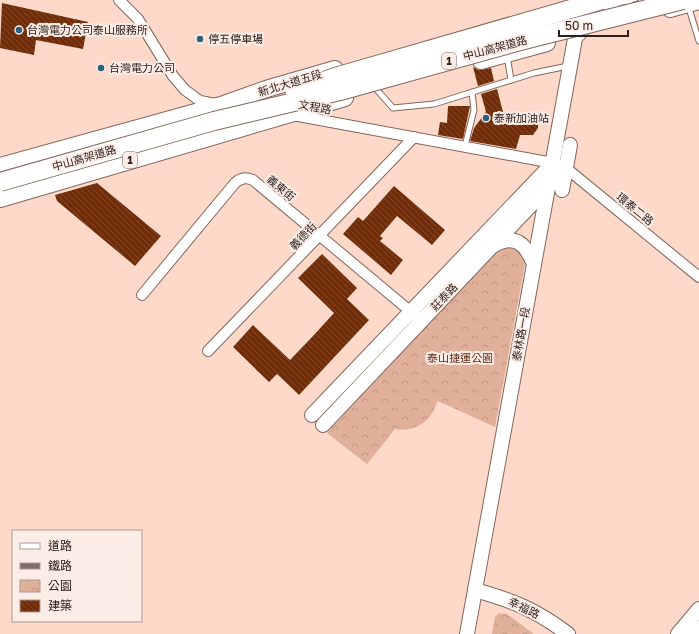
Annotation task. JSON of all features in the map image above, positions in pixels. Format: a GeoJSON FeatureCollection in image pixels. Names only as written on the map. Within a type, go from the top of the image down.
{"type":"FeatureCollection","features":[{"type":"Feature","properties":{"kind":"highway","name":"中山高架道路"},"geometry":{"type":"LineString","coordinates":[[0,182],[335,77],[589,2],[636,0]]}},
{"type":"Feature","properties":{"kind":"highway"},"geometry":{"type":"LineString","coordinates":[[576,35],[589,2]]}},
{"type":"Feature","properties":{"kind":"highway","name":"中山高架道路"},"geometry":{"type":"LineString","coordinates":[[218,113],[340,91],[524,40],[690,2]]}},
{"type":"Feature","properties":{"kind":"highway"},"geometry":{"type":"LineString","coordinates":[[695,634],[699,630]]}},
{"type":"Feature","properties":{"kind":"main road","name":"新北大道五段"},"geometry":{"type":"LineString","coordinates":[[0,166],[218,113],[266,89],[411,48],[589,2]]}},
{"type":"Feature","properties":{"kind":"main road","name":"1"},"geometry":{"type":"LineString","coordinates":[[0,198],[287,114],[576,35],[690,2]]}},
{"type":"Feature","properties":{"kind":"main road"},"geometry":{"type":"LineString","coordinates":[[411,48],[405,55],[405,66],[407,70],[419,78]]}},
{"type":"Feature","properties":{"kind":"main road"},"geometry":{"type":"LineString","coordinates":[[0,174],[8,185],[6,192],[0,198]]}},
{"type":"Feature","properties":{"kind":"street","name":"文程路"},"geometry":{"type":"LineString","coordinates":[[119,0],[138,19],[173,76],[185,90],[218,113],[287,114],[465,146],[559,166]]}},
{"type":"Feature","properties":{"kind":"street","name":"泰林路一段"},"geometry":{"type":"LineString","coordinates":[[467,634],[534,264],[555,189],[570,66],[576,35]]}},
{"type":"Feature","properties":{"kind":"street","name":"義德街"},"geometry":{"type":"LineString","coordinates":[[208,351],[414,137]]}},
{"type":"Feature","properties":{"kind":"street","name":"泰林路一段"},"geometry":{"type":"LineString","coordinates":[[559,166],[570,145]]}},
{"type":"Feature","properties":{"kind":"street","name":"環泰二路"},"geometry":{"type":"LineString","coordinates":[[559,166],[699,276]]}},
{"type":"Feature","properties":{"kind":"street","name":"莊泰路"},"geometry":{"type":"LineString","coordinates":[[323,425],[416,317],[559,166]]}},
{"type":"Feature","properties":{"kind":"street","name":"義東街"},"geometry":{"type":"LineString","coordinates":[[142,295],[236,183],[244,178],[252,180],[416,317]]}},
{"type":"Feature","properties":{"kind":"street","name":"莊泰路"},"geometry":{"type":"LineString","coordinates":[[312,415],[555,189]]}},
{"type":"Feature","properties":{"kind":"street"},"geometry":{"type":"LineString","coordinates":[[492,246],[502,241],[510,240],[521,243],[528,249],[534,264]]}},
{"type":"Feature","properties":{"kind":"street","name":"幸福路"},"geometry":{"type":"LineString","coordinates":[[476,590],[504,598],[529,608],[568,634]]}},
{"type":"Feature","properties":{"kind":"street"},"geometry":{"type":"LineString","coordinates":[[678,634],[699,609]]}},
{"type":"Feature","properties":{"kind":"lane"},"geometry":{"type":"LineString","coordinates":[[690,2],[699,41]]}},
{"type":"Feature","properties":{"kind":"lane"},"geometry":{"type":"LineString","coordinates":[[507,54],[511,80]]}},
{"type":"Feature","properties":{"kind":"lane"},"geometry":{"type":"LineString","coordinates":[[377,90],[393,108],[434,104],[534,73],[570,66]]}},
{"type":"Feature","properties":{"kind":"lane"},"geometry":{"type":"LineString","coordinates":[[465,146],[474,110],[472,92]]}},
{"type":"Feature","properties":{"kind":"lane"},"geometry":{"type":"LineString","coordinates":[[312,415],[323,425]]}},
{"type":"Feature","properties":{"kind":"green space","name":"泰山捷運公園"},"geometry":{"type":"Polygon","coordinates":[[[512,244],[526,255],[495,427],[438,401],[427,420],[423,423],[410,429],[395,429],[367,464],[327,433],[498,249],[512,244]]]}},
{"type":"Feature","properties":{"kind":"green space"},"geometry":{"type":"Polygon","coordinates":[[[499,613],[507,614],[534,634],[492,634],[495,617],[499,613]]]}},
{"type":"Feature","properties":{"kind":"building"},"geometry":{"type":"Polygon","coordinates":[[[2,3],[88,22],[83,49],[36,40],[34,55],[0,48],[2,3]]]}},
{"type":"Feature","properties":{"kind":"building"},"geometry":{"type":"Polygon","coordinates":[[[473,67],[479,70],[491,68],[494,81],[478,86],[473,67]]]}},
{"type":"Feature","properties":{"kind":"building"},"geometry":{"type":"Polygon","coordinates":[[[497,89],[503,112],[536,119],[538,124],[538,128],[533,135],[520,135],[516,149],[470,141],[474,128],[486,112],[481,94],[497,89]]]}},
{"type":"Feature","properties":{"kind":"building"},"geometry":{"type":"Polygon","coordinates":[[[448,106],[470,106],[463,139],[438,135],[440,122],[447,123],[448,106]]]}},
{"type":"Feature","properties":{"kind":"building"},"geometry":{"type":"Polygon","coordinates":[[[97,183],[161,236],[135,266],[57,201],[55,195],[97,183]]]}},
{"type":"Feature","properties":{"kind":"building"},"geometry":{"type":"Polygon","coordinates":[[[394,186],[445,230],[432,245],[397,216],[380,236],[383,238],[380,241],[403,260],[391,275],[343,234],[358,217],[363,221],[394,186]]]}},
{"type":"Feature","properties":{"kind":"building"},"geometry":{"type":"Polygon","coordinates":[[[322,254],[357,288],[347,299],[369,320],[299,395],[277,374],[269,382],[233,347],[253,325],[290,360],[313,336],[334,313],[298,278],[322,254]]]}},
{"type":"Feature","properties":{"kind":"railway"},"geometry":{"type":"LineString","coordinates":[[0,185],[644,0]]}},
{"type":"Feature","properties":{"kind":"place","name":"台灣電力公司泰山服務所"},"geometry":{"type":"Point","coordinates":[19,30]}},
{"type":"Feature","properties":{"kind":"place","name":"停五停車場"},"geometry":{"type":"Point","coordinates":[200,39]}},
{"type":"Feature","properties":{"kind":"place","name":"台灣電力公司"},"geometry":{"type":"Point","coordinates":[101,68]}},
{"type":"Feature","properties":{"kind":"place","name":"泰新加油站"},"geometry":{"type":"Point","coordinates":[486,118]}}]}
